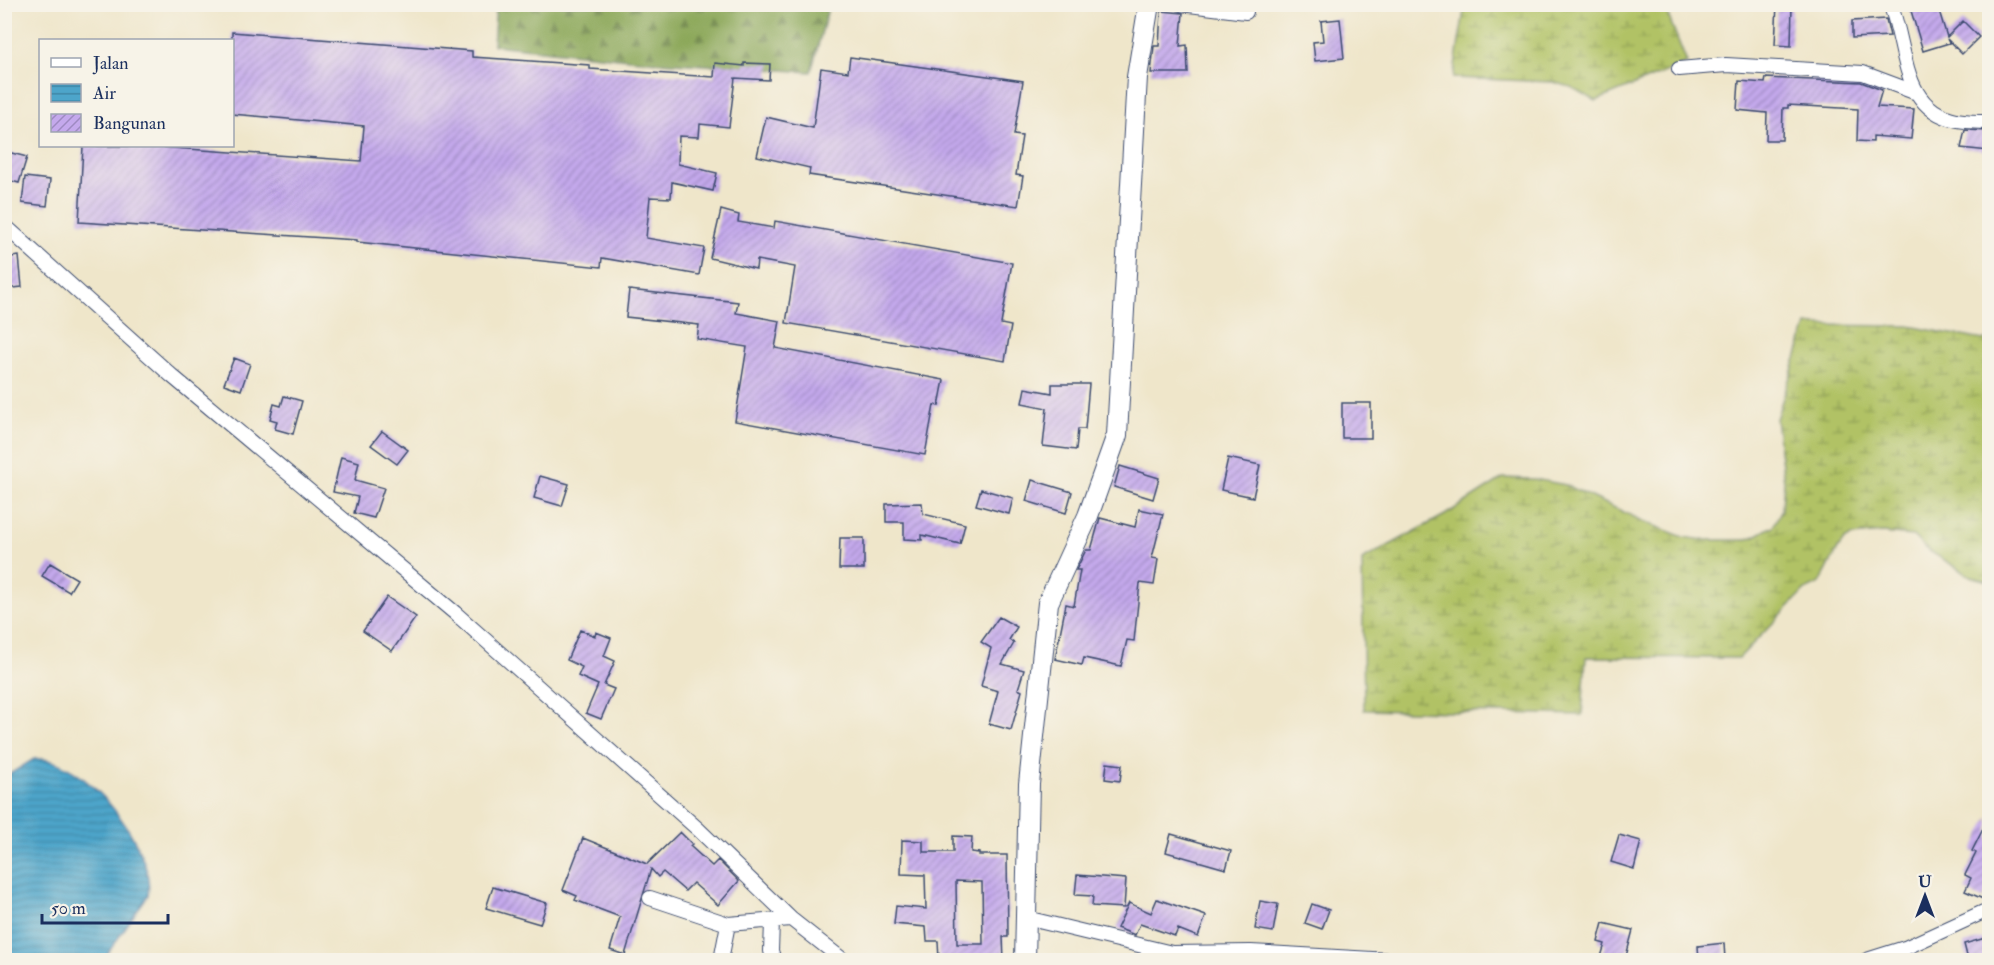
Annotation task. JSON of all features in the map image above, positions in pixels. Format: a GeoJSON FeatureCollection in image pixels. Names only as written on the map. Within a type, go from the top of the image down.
{"type":"FeatureCollection","features":[{"type":"Feature","properties":{"kind":"street"},"geometry":{"type":"LineString","coordinates":[[1025,960],[1029,784],[1048,603],[1088,516],[1117,435],[1137,77],[1149,4]]}},
{"type":"Feature","properties":{"kind":"street"},"geometry":{"type":"LineString","coordinates":[[1181,4],[1246,12]]}},
{"type":"Feature","properties":{"kind":"street"},"geometry":{"type":"LineString","coordinates":[[1890,4],[1914,92]]}},
{"type":"Feature","properties":{"kind":"street"},"geometry":{"type":"LineString","coordinates":[[1679,69],[1726,65],[1863,73],[1914,92],[1935,111],[1956,120],[1989,122]]}},
{"type":"Feature","properties":{"kind":"street"},"geometry":{"type":"LineString","coordinates":[[4,225],[182,384],[489,643],[699,830],[791,919],[843,960]]}},
{"type":"Feature","properties":{"kind":"street"},"geometry":{"type":"LineString","coordinates":[[4,238],[20,239]]}},
{"type":"Feature","properties":{"kind":"street"},"geometry":{"type":"LineString","coordinates":[[650,898],[728,924],[791,919]]}},
{"type":"Feature","properties":{"kind":"street"},"geometry":{"type":"LineString","coordinates":[[1868,960],[1905,948],[1989,909]]}},
{"type":"Feature","properties":{"kind":"street"},"geometry":{"type":"LineString","coordinates":[[1026,918],[1172,953],[1251,952],[1390,960]]}},
{"type":"Feature","properties":{"kind":"street"},"geometry":{"type":"LineString","coordinates":[[772,922],[771,951],[774,960]]}},
{"type":"Feature","properties":{"kind":"street"},"geometry":{"type":"LineString","coordinates":[[721,960],[728,924]]}},
{"type":"Feature","properties":{"kind":"green space"},"geometry":{"type":"Polygon","coordinates":[[[496,5],[829,5],[811,72],[658,62],[493,45],[496,5]]]}},
{"type":"Feature","properties":{"kind":"green space"},"geometry":{"type":"Polygon","coordinates":[[[1465,5],[1664,5],[1687,63],[1596,101],[1571,87],[1553,82],[1453,78],[1465,5]]]}},
{"type":"Feature","properties":{"kind":"green space"},"geometry":{"type":"Polygon","coordinates":[[[1807,325],[1909,326],[1989,341],[1989,581],[1972,577],[1926,549],[1913,536],[1883,533],[1852,536],[1844,540],[1839,547],[1820,583],[1805,590],[1739,658],[1586,657],[1582,715],[1364,710],[1362,560],[1445,515],[1503,478],[1534,479],[1566,485],[1647,523],[1683,537],[1704,540],[1745,540],[1773,526],[1782,509],[1784,481],[1776,419],[1807,325]]]}},
{"type":"Feature","properties":{"kind":"water"},"geometry":{"type":"Polygon","coordinates":[[[34,759],[54,762],[74,772],[94,788],[129,830],[141,853],[147,875],[148,895],[103,960],[5,960],[5,777],[34,759]]]}},
{"type":"Feature","properties":{"kind":"building"},"geometry":{"type":"Polygon","coordinates":[[[1777,4],[1792,4],[1791,46],[1775,45],[1777,4]]]}},
{"type":"Feature","properties":{"kind":"building"},"geometry":{"type":"Polygon","coordinates":[[[1909,4],[1937,4],[1947,37],[1963,21],[1979,37],[1962,54],[1947,39],[1949,43],[1923,51],[1909,4]]]}},
{"type":"Feature","properties":{"kind":"building"},"geometry":{"type":"Polygon","coordinates":[[[1161,11],[1183,13],[1180,46],[1187,45],[1188,73],[1151,73],[1154,46],[1159,46],[1161,11]]]}},
{"type":"Feature","properties":{"kind":"building"},"geometry":{"type":"Polygon","coordinates":[[[1340,19],[1344,58],[1315,61],[1313,42],[1323,41],[1321,21],[1340,19]]]}},
{"type":"Feature","properties":{"kind":"building"},"geometry":{"type":"Polygon","coordinates":[[[1886,19],[1890,36],[1852,38],[1852,21],[1886,19]]]}},
{"type":"Feature","properties":{"kind":"building"},"geometry":{"type":"Polygon","coordinates":[[[232,32],[472,51],[472,57],[590,65],[590,69],[714,77],[715,63],[744,66],[744,63],[770,64],[769,80],[735,78],[729,127],[700,124],[699,137],[679,136],[678,164],[717,173],[713,191],[672,182],[671,198],[650,197],[646,238],[704,248],[699,275],[602,258],[601,267],[357,242],[357,240],[79,222],[83,147],[159,147],[361,161],[364,126],[234,114],[234,39],[232,39],[232,32]]]}},
{"type":"Feature","properties":{"kind":"building"},"geometry":{"type":"Polygon","coordinates":[[[850,57],[1023,81],[1014,135],[1022,136],[1016,175],[1023,176],[1018,206],[809,175],[810,168],[757,156],[766,117],[813,128],[821,68],[848,72],[850,57]]]}},
{"type":"Feature","properties":{"kind":"building"},"geometry":{"type":"Polygon","coordinates":[[[1766,78],[1861,82],[1882,90],[1877,107],[1914,109],[1911,139],[1873,136],[1873,142],[1857,141],[1858,109],[1788,105],[1788,108],[1783,108],[1782,140],[1766,140],[1767,113],[1737,110],[1739,81],[1765,83],[1766,78]]]}},
{"type":"Feature","properties":{"kind":"building"},"geometry":{"type":"Polygon","coordinates":[[[1965,130],[1989,131],[1989,151],[1961,148],[1965,130]]]}},
{"type":"Feature","properties":{"kind":"building"},"geometry":{"type":"Polygon","coordinates":[[[4,151],[27,157],[19,183],[4,179],[4,151]]]}},
{"type":"Feature","properties":{"kind":"building"},"geometry":{"type":"Polygon","coordinates":[[[25,177],[50,180],[47,206],[22,203],[25,177]]]}},
{"type":"Feature","properties":{"kind":"building"},"geometry":{"type":"Polygon","coordinates":[[[721,210],[739,215],[738,222],[774,228],[775,221],[1012,263],[1001,324],[1011,326],[1005,361],[786,323],[795,267],[757,260],[756,269],[710,258],[721,210]]]}},
{"type":"Feature","properties":{"kind":"building"},"geometry":{"type":"Polygon","coordinates":[[[19,256],[22,287],[4,289],[4,258],[19,256]]]}},
{"type":"Feature","properties":{"kind":"building"},"geometry":{"type":"Polygon","coordinates":[[[629,290],[738,302],[736,313],[780,321],[775,348],[944,380],[939,406],[934,405],[925,455],[735,421],[747,347],[697,339],[699,325],[626,317],[629,290]]]}},
{"type":"Feature","properties":{"kind":"building"},"geometry":{"type":"Polygon","coordinates":[[[234,358],[250,364],[241,390],[224,384],[234,358]]]}},
{"type":"Feature","properties":{"kind":"building"},"geometry":{"type":"Polygon","coordinates":[[[1052,384],[1089,384],[1085,429],[1078,429],[1076,450],[1043,446],[1047,408],[1022,403],[1025,388],[1052,393],[1052,384]]]}},
{"type":"Feature","properties":{"kind":"building"},"geometry":{"type":"Polygon","coordinates":[[[284,396],[302,401],[293,434],[275,429],[277,421],[270,419],[274,404],[281,406],[284,396]]]}},
{"type":"Feature","properties":{"kind":"building"},"geometry":{"type":"Polygon","coordinates":[[[1342,403],[1371,403],[1371,438],[1342,438],[1342,403]]]}},
{"type":"Feature","properties":{"kind":"building"},"geometry":{"type":"Polygon","coordinates":[[[382,431],[408,450],[397,464],[371,445],[382,431]]]}},
{"type":"Feature","properties":{"kind":"building"},"geometry":{"type":"Polygon","coordinates":[[[341,457],[359,462],[355,480],[384,488],[374,518],[354,513],[358,497],[333,492],[341,457]]]}},
{"type":"Feature","properties":{"kind":"building"},"geometry":{"type":"Polygon","coordinates":[[[1228,458],[1260,465],[1253,497],[1221,490],[1228,458]]]}},
{"type":"Feature","properties":{"kind":"building"},"geometry":{"type":"Polygon","coordinates":[[[1120,466],[1159,478],[1153,499],[1114,487],[1120,466]]]}},
{"type":"Feature","properties":{"kind":"building"},"geometry":{"type":"Polygon","coordinates":[[[540,476],[569,484],[562,506],[534,498],[540,476]]]}},
{"type":"Feature","properties":{"kind":"building"},"geometry":{"type":"Polygon","coordinates":[[[1032,480],[1072,492],[1066,513],[1026,501],[1032,480]]]}},
{"type":"Feature","properties":{"kind":"building"},"geometry":{"type":"Polygon","coordinates":[[[981,489],[1013,498],[1009,514],[976,505],[981,489]]]}},
{"type":"Feature","properties":{"kind":"building"},"geometry":{"type":"Polygon","coordinates":[[[922,503],[923,514],[965,524],[960,544],[922,535],[922,540],[904,539],[904,522],[886,522],[886,504],[922,503]]]}},
{"type":"Feature","properties":{"kind":"building"},"geometry":{"type":"Polygon","coordinates":[[[1139,509],[1163,514],[1152,558],[1158,559],[1154,585],[1140,583],[1134,641],[1127,640],[1121,666],[1084,658],[1082,665],[1055,659],[1066,604],[1074,606],[1080,570],[1076,570],[1086,550],[1091,550],[1100,518],[1135,527],[1139,509]]]}},
{"type":"Feature","properties":{"kind":"building"},"geometry":{"type":"Polygon","coordinates":[[[840,538],[864,538],[864,569],[839,569],[840,538]]]}},
{"type":"Feature","properties":{"kind":"building"},"geometry":{"type":"Polygon","coordinates":[[[50,563],[77,579],[69,592],[42,576],[50,563]]]}},
{"type":"Feature","properties":{"kind":"building"},"geometry":{"type":"Polygon","coordinates":[[[387,597],[416,617],[392,651],[363,631],[387,597]]]}},
{"type":"Feature","properties":{"kind":"building"},"geometry":{"type":"Polygon","coordinates":[[[999,617],[1017,627],[1009,640],[1014,643],[1002,664],[1024,670],[1018,689],[1022,691],[1011,730],[989,724],[998,691],[981,686],[991,648],[981,642],[999,617]]]}},
{"type":"Feature","properties":{"kind":"building"},"geometry":{"type":"Polygon","coordinates":[[[580,630],[595,636],[596,632],[611,638],[604,656],[615,661],[604,685],[614,689],[601,719],[586,713],[598,685],[578,676],[582,667],[567,660],[580,630]]]}},
{"type":"Feature","properties":{"kind":"building"},"geometry":{"type":"Polygon","coordinates":[[[1107,763],[1122,765],[1120,781],[1105,779],[1107,763]]]}},
{"type":"Feature","properties":{"kind":"building"},"geometry":{"type":"Polygon","coordinates":[[[1989,817],[1989,885],[1983,899],[1965,891],[1971,878],[1965,875],[1976,853],[1972,851],[1989,817]]]}},
{"type":"Feature","properties":{"kind":"building"},"geometry":{"type":"Polygon","coordinates":[[[680,832],[692,844],[690,846],[712,866],[718,860],[739,881],[718,905],[693,883],[685,891],[663,872],[658,877],[651,869],[625,955],[610,950],[620,917],[575,900],[577,896],[563,890],[583,838],[647,864],[680,832]]]}},
{"type":"Feature","properties":{"kind":"building"},"geometry":{"type":"Polygon","coordinates":[[[1171,834],[1231,851],[1226,869],[1166,852],[1171,834]]]}},
{"type":"Feature","properties":{"kind":"building"},"geometry":{"type":"Polygon","coordinates":[[[1619,835],[1641,841],[1634,869],[1611,862],[1619,835]]]}},
{"type":"Feature","properties":{"kind":"building"},"geometry":{"type":"Polygon","coordinates":[[[953,836],[972,837],[971,852],[979,853],[979,855],[1007,855],[1008,937],[1003,937],[1004,960],[939,960],[938,941],[927,941],[926,927],[894,924],[896,906],[926,909],[925,875],[901,874],[902,840],[923,841],[923,852],[953,852],[953,836]],[[956,881],[957,944],[983,944],[982,882],[956,881]]]}},
{"type":"Feature","properties":{"kind":"building"},"geometry":{"type":"Polygon","coordinates":[[[1077,875],[1126,879],[1124,908],[1092,906],[1093,896],[1075,895],[1077,875]]]}},
{"type":"Feature","properties":{"kind":"building"},"geometry":{"type":"Polygon","coordinates":[[[493,887],[547,903],[540,924],[486,908],[493,887]]]}},
{"type":"Feature","properties":{"kind":"building"},"geometry":{"type":"Polygon","coordinates":[[[1157,899],[1206,916],[1198,937],[1178,929],[1175,936],[1140,924],[1135,935],[1117,928],[1129,903],[1151,913],[1157,899]]]}},
{"type":"Feature","properties":{"kind":"building"},"geometry":{"type":"Polygon","coordinates":[[[1260,901],[1278,904],[1273,932],[1255,929],[1260,901]]]}},
{"type":"Feature","properties":{"kind":"building"},"geometry":{"type":"Polygon","coordinates":[[[1312,904],[1329,910],[1322,929],[1305,923],[1312,904]]]}},
{"type":"Feature","properties":{"kind":"building"},"geometry":{"type":"Polygon","coordinates":[[[1603,923],[1633,930],[1625,960],[1600,960],[1605,944],[1598,942],[1603,923]]]}},
{"type":"Feature","properties":{"kind":"building"},"geometry":{"type":"Polygon","coordinates":[[[1989,937],[1989,960],[1968,960],[1964,944],[1989,937]]]}},
{"type":"Feature","properties":{"kind":"building"},"geometry":{"type":"Polygon","coordinates":[[[1724,943],[1725,960],[1699,960],[1698,946],[1724,943]]]}}]}
